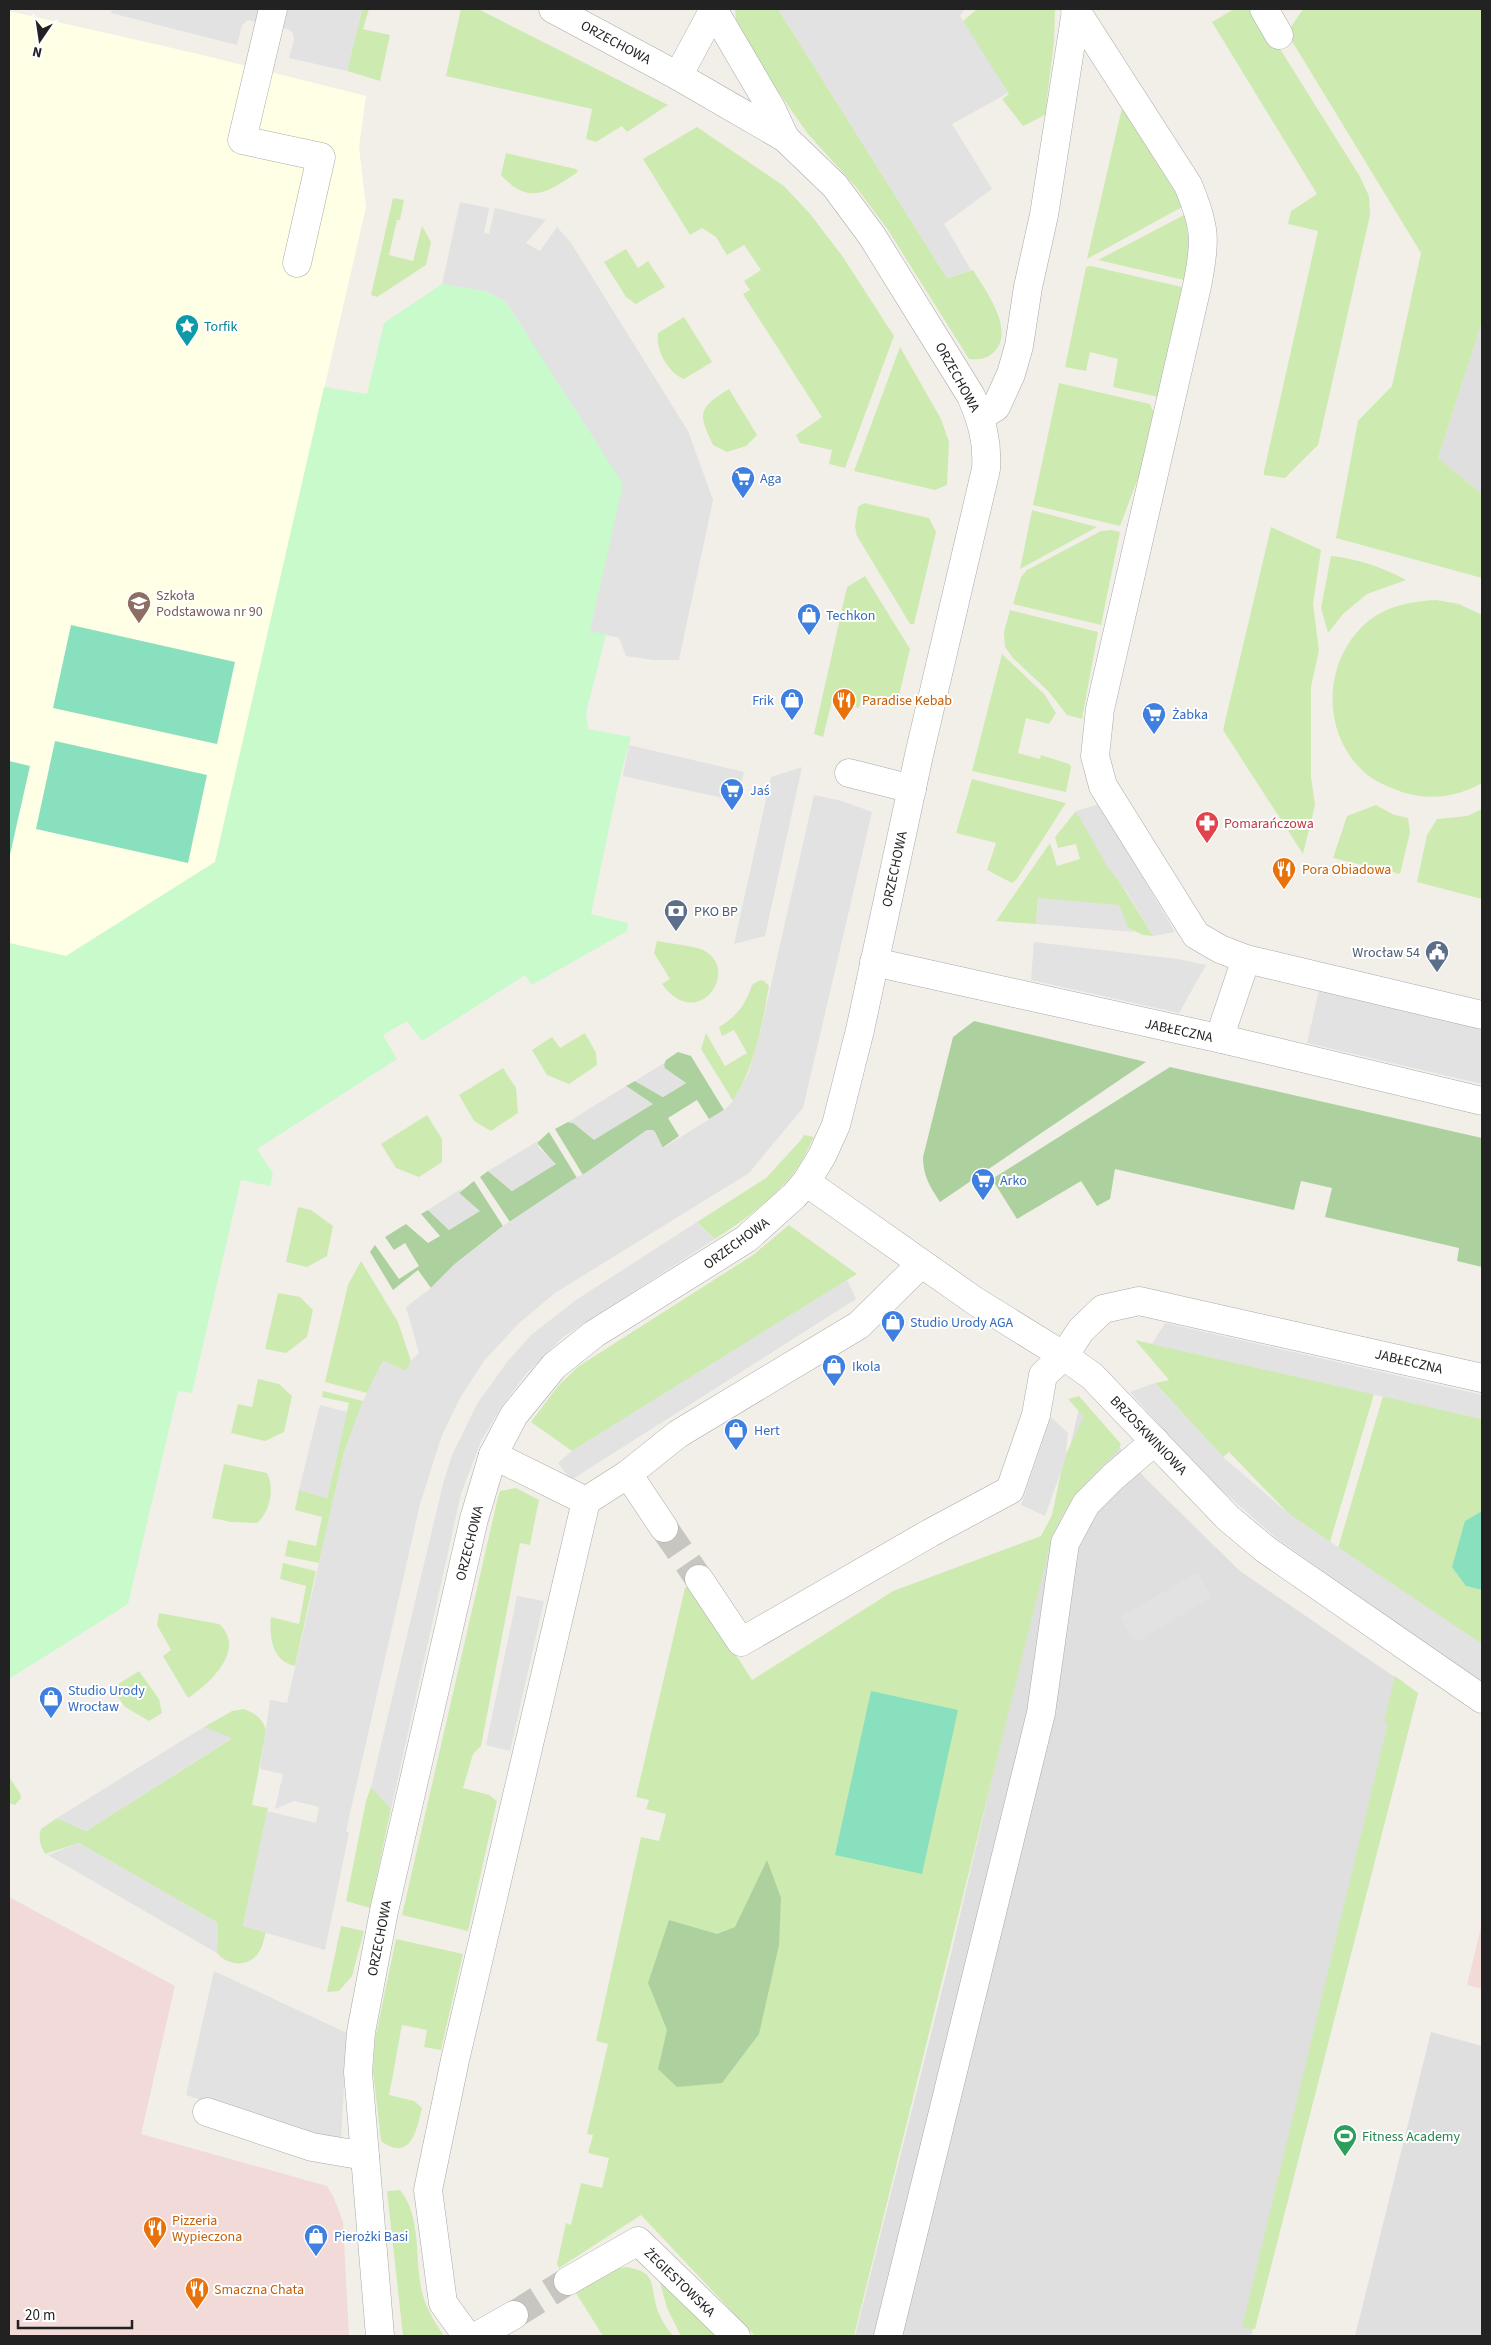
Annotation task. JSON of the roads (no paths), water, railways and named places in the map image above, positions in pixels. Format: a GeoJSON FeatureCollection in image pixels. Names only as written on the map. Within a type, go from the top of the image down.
{"type":"FeatureCollection","features":[{"type":"Feature","properties":{"kind":"street"},"geometry":{"type":"LineString","coordinates":[[273,9],[242,140],[321,156],[297,263]]}},
{"type":"Feature","properties":{"kind":"street","name":"ORZECHOWA"},"geometry":{"type":"LineString","coordinates":[[380,2336],[358,2072],[361,2032],[378,1935],[474,1519],[494,1454],[514,1414],[554,1366],[594,1334],[746,1239],[772,1218],[806,1182],[822,1156],[836,1125],[912,789],[982,494],[988,449],[980,417],[956,368],[872,236],[835,186],[785,138],[678,76],[553,9]]}},
{"type":"Feature","properties":{"kind":"street","name":"ORZECHOWA"},"geometry":{"type":"LineString","coordinates":[[678,76],[714,9]]}},
{"type":"Feature","properties":{"kind":"street","name":"ORZECHOWA"},"geometry":{"type":"LineString","coordinates":[[714,9],[771,108],[785,138]]}},
{"type":"Feature","properties":{"kind":"street"},"geometry":{"type":"LineString","coordinates":[[1264,9],[1279,35]]}},
{"type":"Feature","properties":{"kind":"street"},"geometry":{"type":"LineString","coordinates":[[980,417],[996,407],[1011,374],[1019,346],[1028,287],[1044,214],[1076,10]]}},
{"type":"Feature","properties":{"kind":"street"},"geometry":{"type":"LineString","coordinates":[[1076,10],[1188,185],[1200,211],[1204,228],[1203,256],[1182,354],[1100,709],[1095,756],[1103,786],[1196,935],[1220,949],[1246,959],[1482,1016]]}},
{"type":"Feature","properties":{"kind":"street"},"geometry":{"type":"LineString","coordinates":[[849,773],[912,789]]}},
{"type":"Feature","properties":{"kind":"street"},"geometry":{"type":"LineString","coordinates":[[1222,1039],[1224,1024],[1246,959]]}},
{"type":"Feature","properties":{"kind":"street","name":"JABŁECZNA"},"geometry":{"type":"LineString","coordinates":[[874,962],[1222,1039],[1482,1101]]}},
{"type":"Feature","properties":{"kind":"street","name":"BRZOSKWINIOWA"},"geometry":{"type":"LineString","coordinates":[[806,1182],[975,1301],[1064,1356],[1092,1376],[1228,1518],[1264,1549],[1482,1699]]}},
{"type":"Feature","properties":{"kind":"street"},"geometry":{"type":"LineString","coordinates":[[467,2336],[443,2303],[428,2190],[455,2060],[586,1501],[628,1474],[678,1434],[859,1325],[921,1264]]}},
{"type":"Feature","properties":{"kind":"street","name":"JABŁECZNA"},"geometry":{"type":"LineString","coordinates":[[699,1579],[742,1642],[930,1533],[1010,1490],[1036,1415],[1043,1375],[1064,1356],[1081,1330],[1103,1309],[1139,1301],[1482,1378]]}},
{"type":"Feature","properties":{"kind":"street"},"geometry":{"type":"LineString","coordinates":[[888,2336],[1041,1713],[1065,1543],[1086,1504],[1113,1477],[1155,1441]]}},
{"type":"Feature","properties":{"kind":"street"},"geometry":{"type":"LineString","coordinates":[[494,1454],[586,1501]]}},
{"type":"Feature","properties":{"kind":"street"},"geometry":{"type":"LineString","coordinates":[[628,1474],[664,1528]]}},
{"type":"Feature","properties":{"kind":"street"},"geometry":{"type":"LineString","coordinates":[[207,2112],[312,2147],[365,2156]]}},
{"type":"Feature","properties":{"kind":"street","name":"ŻEGIESTOWSKA"},"geometry":{"type":"LineString","coordinates":[[568,2280],[638,2242],[736,2336]]}},
{"type":"Feature","properties":{"kind":"street"},"geometry":{"type":"LineString","coordinates":[[477,2336],[514,2315]]}},
{"type":"Feature","properties":{"kind":"tunnel"},"geometry":{"type":"LineString","coordinates":[[664,1528],[699,1579]]}},
{"type":"Feature","properties":{"kind":"tunnel"},"geometry":{"type":"LineString","coordinates":[[514,2315],[568,2281]]}},
{"type":"Feature","properties":{"kind":"place","name":"Torfik"},"geometry":{"type":"Point","coordinates":[187,347]}},
{"type":"Feature","properties":{"kind":"place","name":"Aga"},"geometry":{"type":"Point","coordinates":[743,499]}},
{"type":"Feature","properties":{"kind":"place","name":"Szkoła Podstawowa nr 90"},"geometry":{"type":"Point","coordinates":[139,624]}},
{"type":"Feature","properties":{"kind":"place","name":"Techkon"},"geometry":{"type":"Point","coordinates":[809,636]}},
{"type":"Feature","properties":{"kind":"place","name":"Frik"},"geometry":{"type":"Point","coordinates":[792,721]}},
{"type":"Feature","properties":{"kind":"place","name":"Paradise Kebab"},"geometry":{"type":"Point","coordinates":[844,721]}},
{"type":"Feature","properties":{"kind":"place","name":"Żabka"},"geometry":{"type":"Point","coordinates":[1154,735]}},
{"type":"Feature","properties":{"kind":"place","name":"Jaś"},"geometry":{"type":"Point","coordinates":[732,811]}},
{"type":"Feature","properties":{"kind":"place","name":"Pomarańczowa"},"geometry":{"type":"Point","coordinates":[1207,844]}},
{"type":"Feature","properties":{"kind":"place","name":"Pora Obiadowa"},"geometry":{"type":"Point","coordinates":[1284,890]}},
{"type":"Feature","properties":{"kind":"place","name":"PKO BP"},"geometry":{"type":"Point","coordinates":[676,932]}},
{"type":"Feature","properties":{"kind":"place","name":"Wrocław 54"},"geometry":{"type":"Point","coordinates":[1437,973]}},
{"type":"Feature","properties":{"kind":"place","name":"Arko"},"geometry":{"type":"Point","coordinates":[983,1201]}},
{"type":"Feature","properties":{"kind":"place","name":"Studio Urody AGA"},"geometry":{"type":"Point","coordinates":[893,1343]}},
{"type":"Feature","properties":{"kind":"place","name":"Ikola"},"geometry":{"type":"Point","coordinates":[834,1387]}},
{"type":"Feature","properties":{"kind":"place","name":"Hert"},"geometry":{"type":"Point","coordinates":[736,1451]}},
{"type":"Feature","properties":{"kind":"place","name":"Studio Urody Wrocław"},"geometry":{"type":"Point","coordinates":[51,1719]}},
{"type":"Feature","properties":{"kind":"place","name":"Fitness Academy"},"geometry":{"type":"Point","coordinates":[1345,2157]}},
{"type":"Feature","properties":{"kind":"place","name":"Pizzeria Wypieczona"},"geometry":{"type":"Point","coordinates":[155,2249]}},
{"type":"Feature","properties":{"kind":"place","name":"Pierożki Basi"},"geometry":{"type":"Point","coordinates":[316,2257]}},
{"type":"Feature","properties":{"kind":"place","name":"Smaczna Chata"},"geometry":{"type":"Point","coordinates":[197,2310]}}]}
